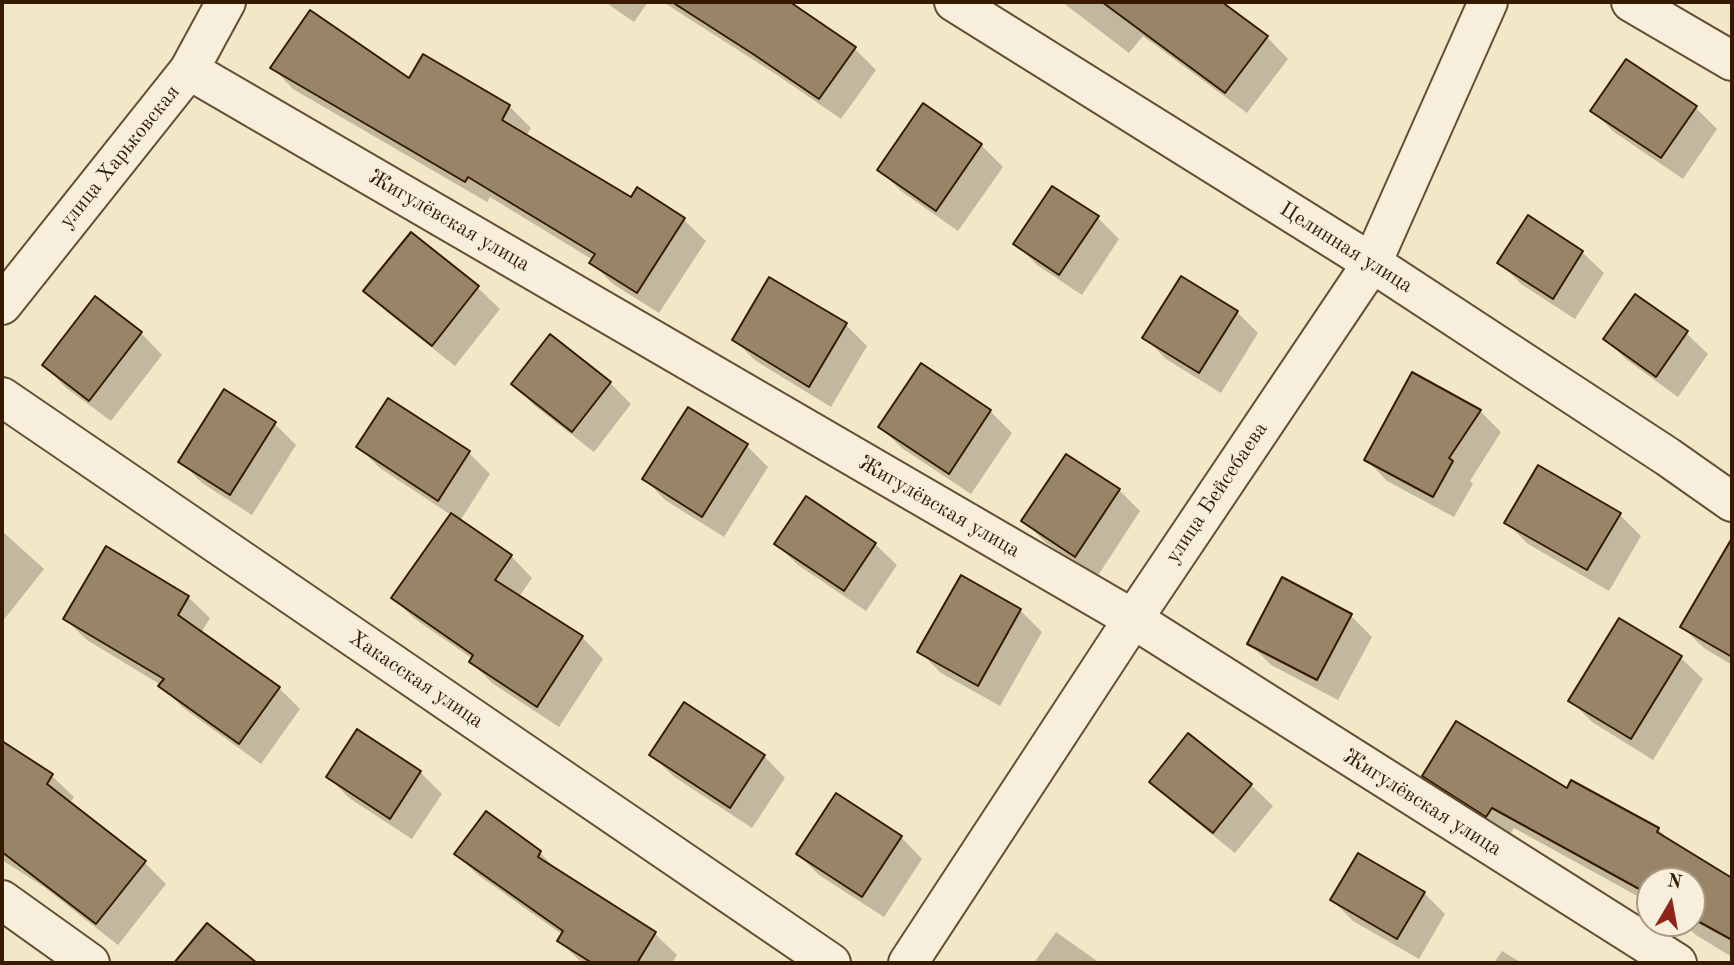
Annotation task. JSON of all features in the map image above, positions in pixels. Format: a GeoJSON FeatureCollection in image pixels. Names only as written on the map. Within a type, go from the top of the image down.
{"type":"FeatureCollection","features":[{"type":"Feature","properties":{"kind":"street","name":"улица Харьковская"},"geometry":{"type":"LineString","coordinates":[[2,305],[189,70],[226,2]]}},
{"type":"Feature","properties":{"kind":"street","name":"Целинная улица"},"geometry":{"type":"LineString","coordinates":[[954,2],[1371,263],[1668,457],[1732,502]]}},
{"type":"Feature","properties":{"kind":"street","name":"улица Бейсебаева"},"geometry":{"type":"LineString","coordinates":[[908,963],[1133,619],[1371,263],[1488,2]]}},
{"type":"Feature","properties":{"kind":"street"},"geometry":{"type":"LineString","coordinates":[[1630,2],[1732,61]]}},
{"type":"Feature","properties":{"kind":"street","name":"Жигулёвская улица"},"geometry":{"type":"LineString","coordinates":[[189,70],[1133,619],[1677,963]]}},
{"type":"Feature","properties":{"kind":"street","name":"Хакасская улица"},"geometry":{"type":"LineString","coordinates":[[2,397],[831,963]]}},
{"type":"Feature","properties":{"kind":"street"},"geometry":{"type":"LineString","coordinates":[[2,900],[90,963]]}},
{"type":"Feature","properties":{"kind":"building"},"geometry":{"type":"Polygon","coordinates":[[[672,2],[790,2],[856,47],[819,99],[672,2]]]}},
{"type":"Feature","properties":{"kind":"building"},"geometry":{"type":"Polygon","coordinates":[[[1102,2],[1222,2],[1268,36],[1225,93],[1102,2]]]}},
{"type":"Feature","properties":{"kind":"building"},"geometry":{"type":"Polygon","coordinates":[[[310,10],[409,78],[423,54],[510,105],[502,120],[631,197],[637,187],[685,218],[637,293],[589,263],[595,254],[468,177],[465,182],[270,68],[310,10]]]}},
{"type":"Feature","properties":{"kind":"building"},"geometry":{"type":"Polygon","coordinates":[[[1626,59],[1697,106],[1661,158],[1590,111],[1626,59]]]}},
{"type":"Feature","properties":{"kind":"building"},"geometry":{"type":"Polygon","coordinates":[[[923,103],[982,144],[936,211],[877,170],[923,103]]]}},
{"type":"Feature","properties":{"kind":"building"},"geometry":{"type":"Polygon","coordinates":[[[1052,186],[1099,216],[1059,275],[1013,244],[1052,186]]]}},
{"type":"Feature","properties":{"kind":"building"},"geometry":{"type":"Polygon","coordinates":[[[1528,215],[1583,251],[1553,299],[1497,263],[1528,215]]]}},
{"type":"Feature","properties":{"kind":"building"},"geometry":{"type":"Polygon","coordinates":[[[411,232],[479,286],[432,346],[363,291],[411,232]]]}},
{"type":"Feature","properties":{"kind":"building"},"geometry":{"type":"Polygon","coordinates":[[[1181,276],[1238,311],[1199,373],[1142,338],[1181,276]]]}},
{"type":"Feature","properties":{"kind":"building"},"geometry":{"type":"Polygon","coordinates":[[[769,277],[847,323],[809,387],[732,340],[769,277]]]}},
{"type":"Feature","properties":{"kind":"building"},"geometry":{"type":"Polygon","coordinates":[[[1635,294],[1688,331],[1656,377],[1603,339],[1635,294]]]}},
{"type":"Feature","properties":{"kind":"building"},"geometry":{"type":"Polygon","coordinates":[[[95,296],[142,332],[89,401],[42,365],[95,296]]]}},
{"type":"Feature","properties":{"kind":"building"},"geometry":{"type":"Polygon","coordinates":[[[550,334],[611,382],[572,432],[511,384],[550,334]]]}},
{"type":"Feature","properties":{"kind":"building"},"geometry":{"type":"Polygon","coordinates":[[[921,363],[991,410],[949,474],[878,427],[921,363]]]}},
{"type":"Feature","properties":{"kind":"building"},"geometry":{"type":"Polygon","coordinates":[[[1412,372],[1481,410],[1449,458],[1453,461],[1433,497],[1364,460],[1412,372]]]}},
{"type":"Feature","properties":{"kind":"building"},"geometry":{"type":"Polygon","coordinates":[[[224,389],[276,422],[230,495],[178,462],[224,389]]]}},
{"type":"Feature","properties":{"kind":"building"},"geometry":{"type":"Polygon","coordinates":[[[388,398],[470,451],[438,501],[356,447],[388,398]]]}},
{"type":"Feature","properties":{"kind":"building"},"geometry":{"type":"Polygon","coordinates":[[[688,407],[748,444],[702,517],[642,479],[688,407]]]}},
{"type":"Feature","properties":{"kind":"building"},"geometry":{"type":"Polygon","coordinates":[[[1066,454],[1120,489],[1075,557],[1021,521],[1066,454]]]}},
{"type":"Feature","properties":{"kind":"building"},"geometry":{"type":"Polygon","coordinates":[[[1538,465],[1621,513],[1587,570],[1504,523],[1538,465]]]}},
{"type":"Feature","properties":{"kind":"building"},"geometry":{"type":"Polygon","coordinates":[[[806,496],[876,543],[844,591],[774,544],[806,496]]]}},
{"type":"Feature","properties":{"kind":"building"},"geometry":{"type":"Polygon","coordinates":[[[451,513],[512,555],[495,580],[583,636],[537,707],[469,662],[473,655],[391,598],[451,513]]]}},
{"type":"Feature","properties":{"kind":"building"},"geometry":{"type":"Polygon","coordinates":[[[1732,538],[1732,657],[1680,627],[1732,538]]]}},
{"type":"Feature","properties":{"kind":"building"},"geometry":{"type":"Polygon","coordinates":[[[106,546],[189,596],[178,615],[280,687],[239,744],[158,686],[164,679],[63,619],[106,546]]]}},
{"type":"Feature","properties":{"kind":"building"},"geometry":{"type":"Polygon","coordinates":[[[961,575],[1021,609],[978,686],[917,652],[961,575]]]}},
{"type":"Feature","properties":{"kind":"building"},"geometry":{"type":"Polygon","coordinates":[[[1282,577],[1352,614],[1317,680],[1247,644],[1282,577]]]}},
{"type":"Feature","properties":{"kind":"building"},"geometry":{"type":"Polygon","coordinates":[[[1619,618],[1682,656],[1631,739],[1568,701],[1619,618]]]}},
{"type":"Feature","properties":{"kind":"building"},"geometry":{"type":"Polygon","coordinates":[[[684,702],[765,755],[730,808],[649,755],[684,702]]]}},
{"type":"Feature","properties":{"kind":"building"},"geometry":{"type":"Polygon","coordinates":[[[1456,721],[1567,788],[1571,780],[1659,828],[1657,832],[1732,878],[1732,940],[1706,926],[1706,867],[1636,867],[1636,887],[1492,808],[1486,817],[1422,776],[1456,721]]]}},
{"type":"Feature","properties":{"kind":"building"},"geometry":{"type":"Polygon","coordinates":[[[357,729],[421,771],[390,819],[326,777],[357,729]]]}},
{"type":"Feature","properties":{"kind":"building"},"geometry":{"type":"Polygon","coordinates":[[[1188,733],[1252,784],[1213,833],[1149,782],[1188,733]]]}},
{"type":"Feature","properties":{"kind":"building"},"geometry":{"type":"Polygon","coordinates":[[[2,741],[53,774],[47,784],[146,861],[96,924],[2,852],[2,741]]]}},
{"type":"Feature","properties":{"kind":"building"},"geometry":{"type":"Polygon","coordinates":[[[836,793],[902,836],[862,897],[796,854],[836,793]]]}},
{"type":"Feature","properties":{"kind":"building"},"geometry":{"type":"Polygon","coordinates":[[[486,811],[541,851],[538,857],[656,932],[637,963],[592,963],[557,941],[563,931],[454,854],[486,811]]]}},
{"type":"Feature","properties":{"kind":"building"},"geometry":{"type":"Polygon","coordinates":[[[1358,853],[1425,892],[1397,939],[1330,900],[1358,853]]]}},
{"type":"Feature","properties":{"kind":"building"},"geometry":{"type":"Polygon","coordinates":[[[207,923],[257,963],[174,963],[207,923]]]}}]}
